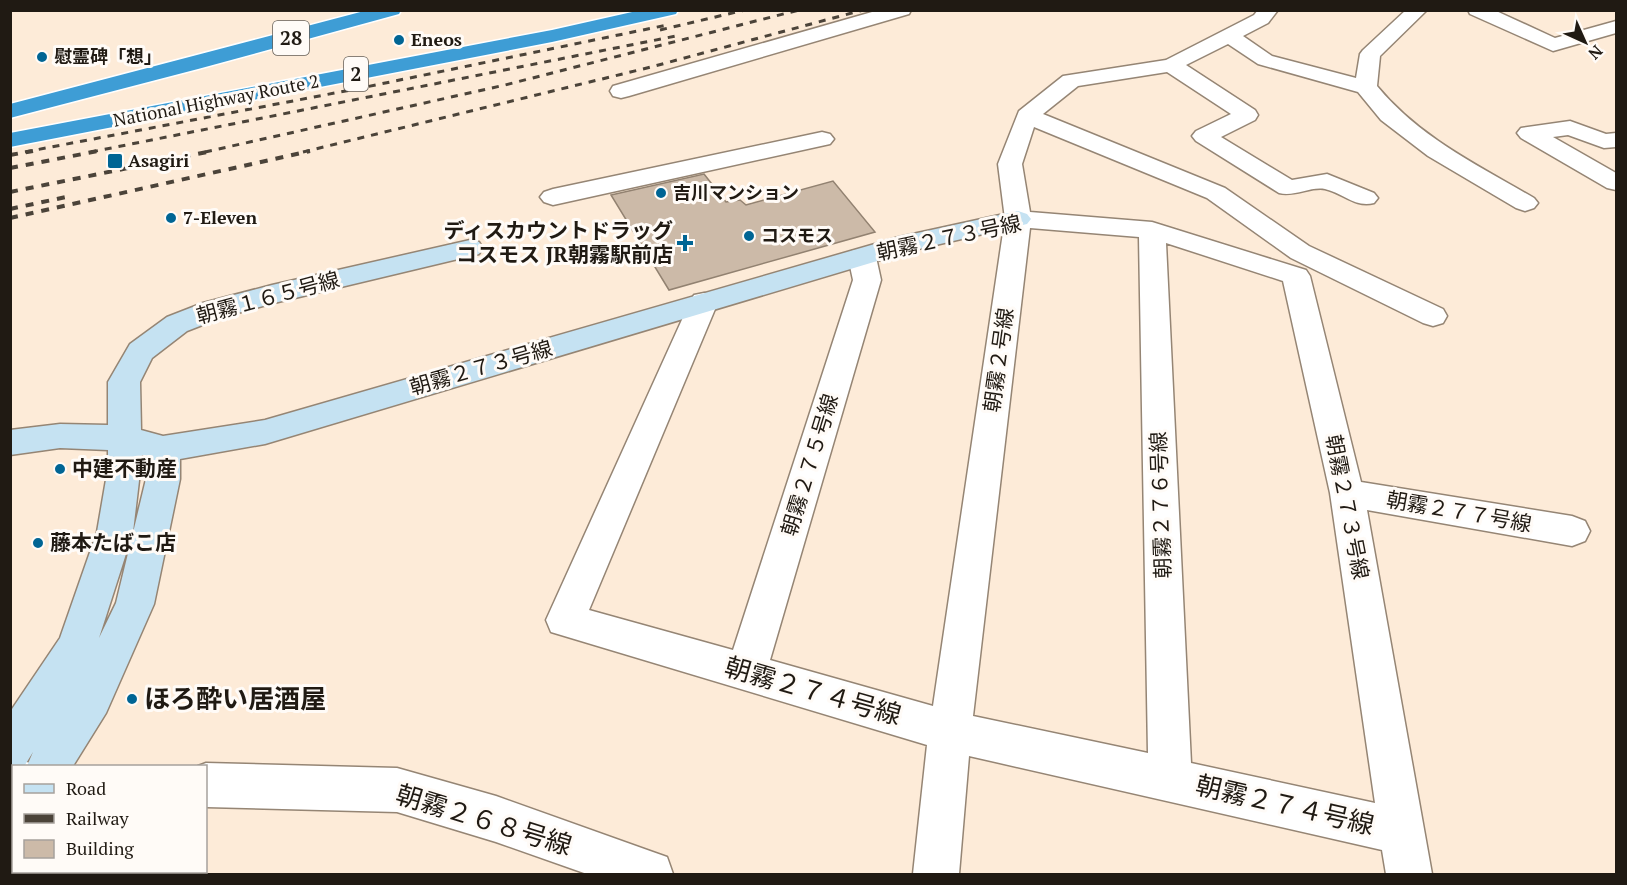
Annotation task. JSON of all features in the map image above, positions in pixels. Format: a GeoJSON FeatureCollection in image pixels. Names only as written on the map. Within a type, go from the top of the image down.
{"type":"FeatureCollection","features":[{"type":"Feature","properties":{"kind":"highway","name":"28"},"geometry":{"type":"LineString","coordinates":[[10,111],[191,66],[392,10]]}},
{"type":"Feature","properties":{"kind":"highway","name":"National Highway Route 2"},"geometry":{"type":"LineString","coordinates":[[10,140],[552,36],[669,10]]}},
{"type":"Feature","properties":{"kind":"highway","name":"28"},"geometry":{"type":"LineString","coordinates":[[42,134],[71,116],[191,66]]}},
{"type":"Feature","properties":{"kind":"highway"},"geometry":{"type":"LineString","coordinates":[[152,82],[141,91],[138,99],[147,105],[165,111]]}},
{"type":"Feature","properties":{"kind":"street"},"geometry":{"type":"LineString","coordinates":[[621,91],[902,10]]}},
{"type":"Feature","properties":{"kind":"street"},"geometry":{"type":"LineString","coordinates":[[1269,10],[1261,19],[1171,65],[1071,81],[1028,116],[1216,193],[1300,252],[1433,316]]}},
{"type":"Feature","properties":{"kind":"street"},"geometry":{"type":"LineString","coordinates":[[1366,87],[1370,54],[1418,10]]}},
{"type":"Feature","properties":{"kind":"street"},"geometry":{"type":"LineString","coordinates":[[1477,10],[1553,45],[1617,27]]}},
{"type":"Feature","properties":{"kind":"street"},"geometry":{"type":"LineString","coordinates":[[1229,36],[1265,60],[1366,87],[1389,115],[1436,151],[1525,203]]}},
{"type":"Feature","properties":{"kind":"street"},"geometry":{"type":"LineString","coordinates":[[1171,65],[1247,115],[1204,136],[1288,188],[1328,181],[1365,198]]}},
{"type":"Feature","properties":{"kind":"street","name":"朝霧２号線"},"geometry":{"type":"LineString","coordinates":[[936,874],[950,731],[1018,219],[1010,164],[1028,116]]}},
{"type":"Feature","properties":{"kind":"street"},"geometry":{"type":"LineString","coordinates":[[1617,140],[1604,141],[1570,128],[1529,133],[1617,183]]}},
{"type":"Feature","properties":{"kind":"street"},"geometry":{"type":"LineString","coordinates":[[553,197],[822,139]]}},
{"type":"Feature","properties":{"kind":"street","name":"朝霧２７３号線"},"geometry":{"type":"LineString","coordinates":[[163,449],[265,432],[908,243],[1018,219],[1152,230],[1296,276],[1347,492],[1400,831],[1409,874]]}},
{"type":"Feature","properties":{"kind":"street","name":"朝霧２７６号線"},"geometry":{"type":"LineString","coordinates":[[1152,230],[1170,779]]}},
{"type":"Feature","properties":{"kind":"street","name":"朝霧１６５号線"},"geometry":{"type":"LineString","coordinates":[[10,750],[77,646],[115,532],[125,468],[124,382],[141,351],[177,324],[213,310],[470,248]]}},
{"type":"Feature","properties":{"kind":"street","name":"朝霧２７５号線"},"geometry":{"type":"LineString","coordinates":[[746,672],[867,280],[862,257]]}},
{"type":"Feature","properties":{"kind":"street","name":"朝霧２７４号線"},"geometry":{"type":"LineString","coordinates":[[704,302],[565,620],[950,731],[1400,831]]}},
{"type":"Feature","properties":{"kind":"street"},"geometry":{"type":"LineString","coordinates":[[10,443],[60,436],[126,438],[163,449],[163,479],[135,604],[91,699],[50,765]]}},
{"type":"Feature","properties":{"kind":"street","name":"朝霧２７７号線"},"geometry":{"type":"LineString","coordinates":[[1347,492],[1572,531]]}},
{"type":"Feature","properties":{"kind":"street","name":"朝霧２６８号線"},"geometry":{"type":"LineString","coordinates":[[207,784],[397,790],[496,819],[651,874]]}},
{"type":"Feature","properties":{"kind":"building","name":"コスモス"},"geometry":{"type":"Polygon","coordinates":[[[704,174],[726,202],[740,200],[746,205],[833,181],[875,232],[669,290],[611,195],[704,174]]]}},
{"type":"Feature","properties":{"kind":"railway"},"geometry":{"type":"LineString","coordinates":[[660,30],[745,10]]}},
{"type":"Feature","properties":{"kind":"railway"},"geometry":{"type":"LineString","coordinates":[[205,152],[505,85],[799,10]]}},
{"type":"Feature","properties":{"kind":"railway"},"geometry":{"type":"LineString","coordinates":[[303,152],[651,67],[863,10]]}},
{"type":"Feature","properties":{"kind":"railway"},"geometry":{"type":"LineString","coordinates":[[25,152],[361,88],[667,25]]}},
{"type":"Feature","properties":{"kind":"railway"},"geometry":{"type":"LineString","coordinates":[[91,152],[676,36]]}},
{"type":"Feature","properties":{"kind":"railway"},"geometry":{"type":"LineString","coordinates":[[10,155],[33,151]]}},
{"type":"Feature","properties":{"kind":"railway"},"geometry":{"type":"LineString","coordinates":[[10,168],[98,151]]}},
{"type":"Feature","properties":{"kind":"railway"},"geometry":{"type":"LineString","coordinates":[[10,192],[212,151]]}},
{"type":"Feature","properties":{"kind":"railway"},"geometry":{"type":"LineString","coordinates":[[10,218],[310,151]]}},
{"type":"Feature","properties":{"kind":"railway"},"geometry":{"type":"LineString","coordinates":[[10,209],[66,197]]}},
{"type":"Feature","properties":{"kind":"place","name":"Eneos"},"geometry":{"type":"Point","coordinates":[399,40]}},
{"type":"Feature","properties":{"kind":"place","name":"慰霊碑「想」"},"geometry":{"type":"Point","coordinates":[42,57]}},
{"type":"Feature","properties":{"kind":"place","name":"Asagiri"},"geometry":{"type":"Point","coordinates":[115,161]}},
{"type":"Feature","properties":{"kind":"place","name":"吉川マンション"},"geometry":{"type":"Point","coordinates":[661,193]}},
{"type":"Feature","properties":{"kind":"place","name":"7-Eleven"},"geometry":{"type":"Point","coordinates":[171,218]}},
{"type":"Feature","properties":{"kind":"place","name":"コスモス"},"geometry":{"type":"Point","coordinates":[749,236]}},
{"type":"Feature","properties":{"kind":"place","name":"ディスカウントドラッグ コスモス JR朝霧駅前店"},"geometry":{"type":"Point","coordinates":[685,243]}},
{"type":"Feature","properties":{"kind":"place","name":"中建不動産"},"geometry":{"type":"Point","coordinates":[60,469]}},
{"type":"Feature","properties":{"kind":"place","name":"藤本たばこ店"},"geometry":{"type":"Point","coordinates":[38,543]}},
{"type":"Feature","properties":{"kind":"place","name":"ほろ酔い居酒屋"},"geometry":{"type":"Point","coordinates":[132,699]}}]}
